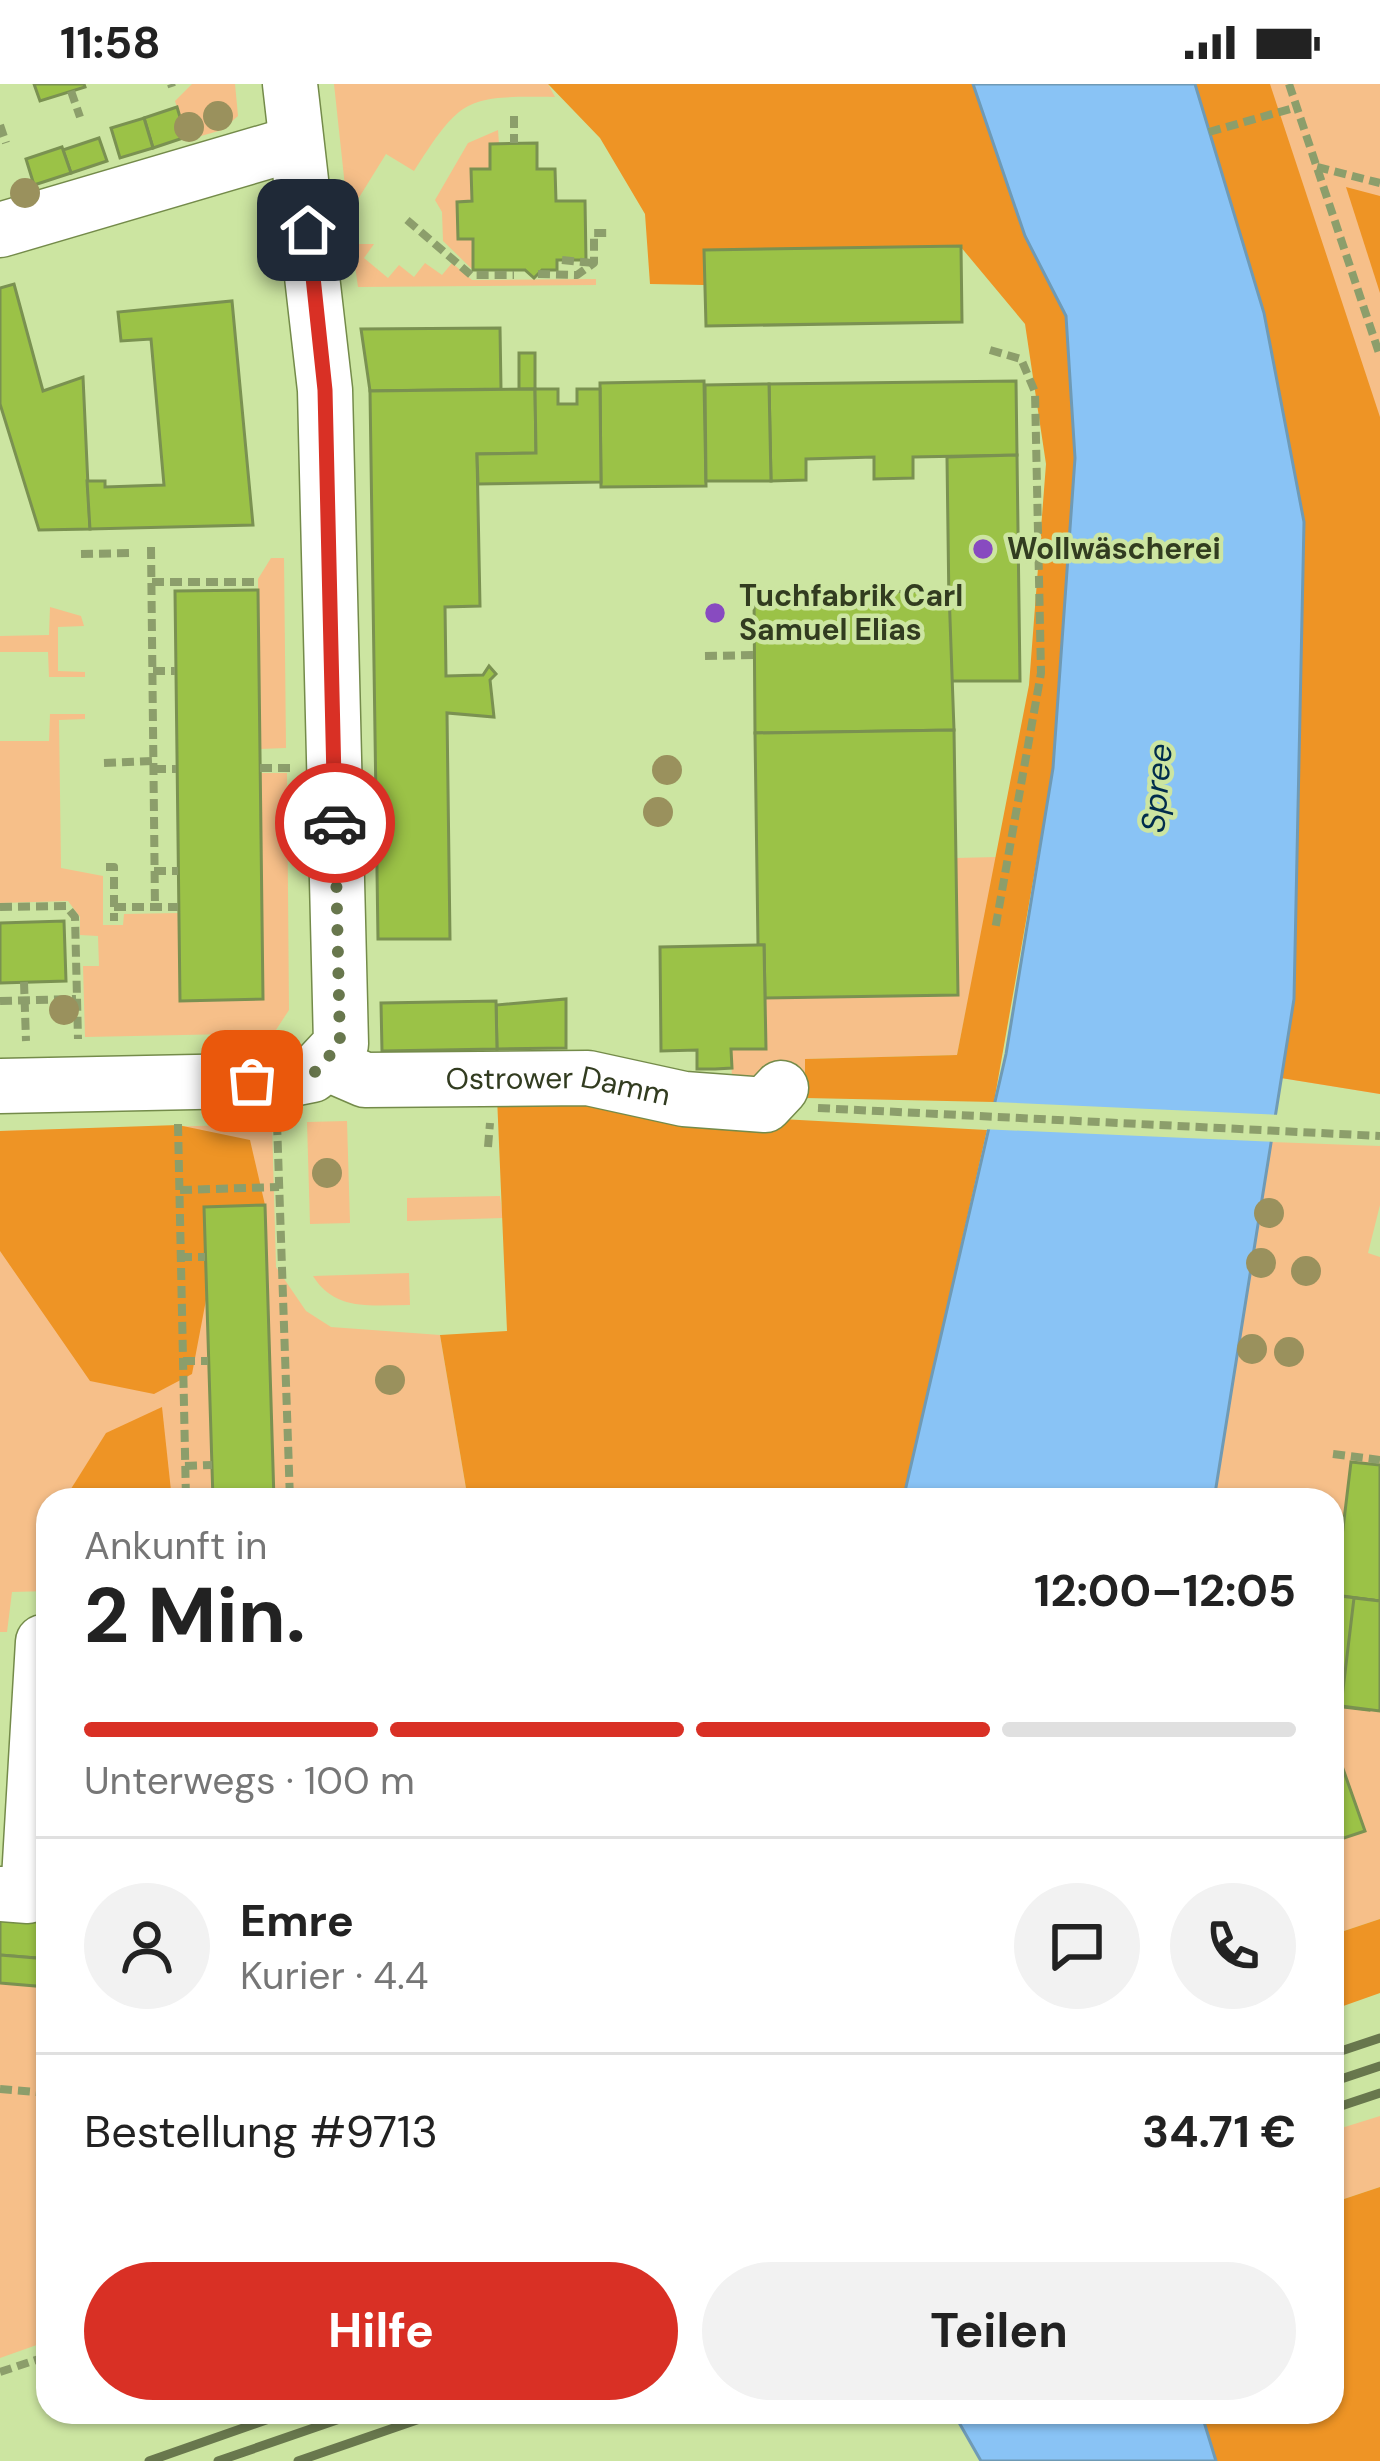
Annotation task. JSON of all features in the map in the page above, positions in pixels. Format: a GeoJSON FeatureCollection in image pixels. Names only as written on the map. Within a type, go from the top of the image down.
{"type":"FeatureCollection","features":[{"type":"Feature","properties":{"kind":"street"},"geometry":{"type":"LineString","coordinates":[[290,84],[325,390],[340,1044],[320,1070]]}},
{"type":"Feature","properties":{"kind":"street"},"geometry":{"type":"LineString","coordinates":[[0,230],[296,143]]}},
{"type":"Feature","properties":{"kind":"street","name":"Ostrower Damm"},"geometry":{"type":"LineString","coordinates":[[13,1067],[320,1070],[365,1081],[588,1078],[684,1099],[773,1097]]}},
{"type":"Feature","properties":{"kind":"street"},"geometry":{"type":"LineString","coordinates":[[0,1894],[28,1896],[30,1643]]}},
{"type":"Feature","properties":{"kind":"path"},"geometry":{"type":"LineString","coordinates":[[1289,84],[1380,356]]}},
{"type":"Feature","properties":{"kind":"path"},"geometry":{"type":"LineString","coordinates":[[71,91],[80,117]]}},
{"type":"Feature","properties":{"kind":"path"},"geometry":{"type":"LineString","coordinates":[[1210,132],[1297,107]]}},
{"type":"Feature","properties":{"kind":"path"},"geometry":{"type":"LineString","coordinates":[[514,116],[514,143]]}},
{"type":"Feature","properties":{"kind":"path"},"geometry":{"type":"LineString","coordinates":[[0,125],[6,143]]}},
{"type":"Feature","properties":{"kind":"path"},"geometry":{"type":"LineString","coordinates":[[1316,166],[1380,183]]}},
{"type":"Feature","properties":{"kind":"path"},"geometry":{"type":"LineString","coordinates":[[407,220],[471,275],[577,275],[594,263]]}},
{"type":"Feature","properties":{"kind":"path"},"geometry":{"type":"LineString","coordinates":[[594,263],[594,233],[610,233]]}},
{"type":"Feature","properties":{"kind":"path"},"geometry":{"type":"LineString","coordinates":[[562,260],[594,263]]}},
{"type":"Feature","properties":{"kind":"path"},"geometry":{"type":"LineString","coordinates":[[990,350],[1021,359],[1035,392],[1041,674],[995,930]]}},
{"type":"Feature","properties":{"kind":"path"},"geometry":{"type":"LineString","coordinates":[[152,547],[155,907]]}},
{"type":"Feature","properties":{"kind":"path"},"geometry":{"type":"LineString","coordinates":[[81,554],[133,553]]}},
{"type":"Feature","properties":{"kind":"path"},"geometry":{"type":"LineString","coordinates":[[152,582],[255,582]]}},
{"type":"Feature","properties":{"kind":"path"},"geometry":{"type":"LineString","coordinates":[[705,656],[754,656]]}},
{"type":"Feature","properties":{"kind":"path"},"geometry":{"type":"LineString","coordinates":[[153,671],[176,671]]}},
{"type":"Feature","properties":{"kind":"path"},"geometry":{"type":"LineString","coordinates":[[104,763],[176,769]]}},
{"type":"Feature","properties":{"kind":"path"},"geometry":{"type":"LineString","coordinates":[[260,768],[294,768]]}},
{"type":"Feature","properties":{"kind":"path"},"geometry":{"type":"LineString","coordinates":[[106,867],[114,867],[114,922]]}},
{"type":"Feature","properties":{"kind":"path"},"geometry":{"type":"LineString","coordinates":[[154,871],[178,871]]}},
{"type":"Feature","properties":{"kind":"path"},"geometry":{"type":"LineString","coordinates":[[0,907],[66,905],[75,917],[78,1047]]}},
{"type":"Feature","properties":{"kind":"path"},"geometry":{"type":"LineString","coordinates":[[114,907],[178,907]]}},
{"type":"Feature","properties":{"kind":"path"},"geometry":{"type":"LineString","coordinates":[[13,1067],[24,982]]}},
{"type":"Feature","properties":{"kind":"path"},"geometry":{"type":"LineString","coordinates":[[0,1001],[76,999]]}},
{"type":"Feature","properties":{"kind":"path"},"geometry":{"type":"LineString","coordinates":[[773,1097],[955,1115],[1380,1136]]}},
{"type":"Feature","properties":{"kind":"path"},"geometry":{"type":"LineString","coordinates":[[277,1116],[290,1488]]}},
{"type":"Feature","properties":{"kind":"path"},"geometry":{"type":"LineString","coordinates":[[179,1141],[186,1488]]}},
{"type":"Feature","properties":{"kind":"path"},"geometry":{"type":"LineString","coordinates":[[179,1190],[279,1187]]}},
{"type":"Feature","properties":{"kind":"path"},"geometry":{"type":"LineString","coordinates":[[180,1257],[205,1257]]}},
{"type":"Feature","properties":{"kind":"path"},"geometry":{"type":"LineString","coordinates":[[183,1361],[208,1361]]}},
{"type":"Feature","properties":{"kind":"path"},"geometry":{"type":"LineString","coordinates":[[1333,1454],[1380,1460]]}},
{"type":"Feature","properties":{"kind":"path"},"geometry":{"type":"LineString","coordinates":[[185,1466],[212,1465]]}},
{"type":"Feature","properties":{"kind":"path"},"geometry":{"type":"LineString","coordinates":[[0,2089],[36,2091]]}},
{"type":"Feature","properties":{"kind":"path"},"geometry":{"type":"LineString","coordinates":[[0,2372],[36,2360]]}},
{"type":"Feature","properties":{"kind":"shaded area"},"geometry":{"type":"Polygon","coordinates":[[[192,84],[235,84],[238,116],[222,130],[187,140],[175,101],[192,84]]]}},
{"type":"Feature","properties":{"kind":"shaded area"},"geometry":{"type":"Polygon","coordinates":[[[334,84],[548,84],[555,97],[502,98],[469,106],[444,128],[414,171],[386,154],[355,204],[347,205],[334,84]]]}},
{"type":"Feature","properties":{"kind":"shaded area"},"geometry":{"type":"Polygon","coordinates":[[[548,84],[973,84],[1025,236],[1066,316],[1075,458],[1053,768],[994,1102],[805,1098],[805,1059],[957,1055],[1029,685],[1046,464],[1025,324],[960,246],[705,250],[704,285],[650,284],[645,214],[600,138],[548,84]]]}},
{"type":"Feature","properties":{"kind":"shaded area"},"geometry":{"type":"Polygon","coordinates":[[[1195,84],[1380,84],[1380,1094],[1281,1078],[1294,999],[1264,313],[1195,84]]]}},
{"type":"Feature","properties":{"kind":"shaded area"},"geometry":{"type":"Polygon","coordinates":[[[1195,84],[1270,84],[1380,417],[1380,1094],[1281,1078],[1294,999],[1264,313],[1195,84]]]}},
{"type":"Feature","properties":{"kind":"shaded area"},"geometry":{"type":"Polygon","coordinates":[[[498,130],[499,144],[490,145],[490,169],[472,170],[472,201],[457,203],[458,238],[473,239],[473,270],[443,241],[442,212],[435,200],[468,143],[498,130]]]}},
{"type":"Feature","properties":{"kind":"shaded area"},"geometry":{"type":"Polygon","coordinates":[[[1346,187],[1380,196],[1380,293],[1346,187]]]}},
{"type":"Feature","properties":{"kind":"shaded area"},"geometry":{"type":"Polygon","coordinates":[[[352,244],[374,244],[364,258],[388,278],[399,265],[414,277],[425,263],[442,275],[452,263],[472,280],[596,279],[596,285],[358,287],[352,244]]]}},
{"type":"Feature","properties":{"kind":"shaded area"},"geometry":{"type":"Polygon","coordinates":[[[271,558],[284,558],[286,748],[260,749],[258,579],[271,558]]]}},
{"type":"Feature","properties":{"kind":"shaded area"},"geometry":{"type":"Polygon","coordinates":[[[50,607],[81,616],[84,626],[58,627],[58,671],[85,672],[85,677],[49,677],[48,652],[0,652],[0,636],[49,635],[50,607]]]}},
{"type":"Feature","properties":{"kind":"shaded area"},"geometry":{"type":"Polygon","coordinates":[[[50,714],[85,714],[85,719],[59,720],[61,868],[103,876],[103,925],[123,925],[124,914],[178,913],[180,1001],[260,773],[287,773],[289,1010],[274,1033],[85,1037],[83,966],[99,966],[98,936],[80,935],[80,917],[68,901],[0,903],[0,741],[49,741],[50,714]]]}},
{"type":"Feature","properties":{"kind":"shaded area"},"geometry":{"type":"Polygon","coordinates":[[[997,857],[957,1055],[806,1059],[805,1098],[732,1081],[731,1049],[766,1049],[765,998],[957,995],[956,858],[997,857]]]}},
{"type":"Feature","properties":{"kind":"shaded area"},"geometry":{"type":"Polygon","coordinates":[[[587,1092],[684,1114],[987,1130],[906,1488],[466,1488],[440,1335],[507,1331],[497,1097],[381,1101],[370,1108],[371,1099],[587,1092]]]}},
{"type":"Feature","properties":{"kind":"shaded area"},"geometry":{"type":"Polygon","coordinates":[[[347,1121],[350,1223],[310,1224],[307,1122],[347,1121]]]}},
{"type":"Feature","properties":{"kind":"shaded area"},"geometry":{"type":"Polygon","coordinates":[[[272,1124],[276,1267],[306,1311],[331,1327],[440,1335],[466,1488],[36,1488],[36,1591],[12,1592],[7,1632],[0,1632],[0,1131],[272,1124]]]}},
{"type":"Feature","properties":{"kind":"shaded area"},"geometry":{"type":"Polygon","coordinates":[[[178,1125],[250,1140],[265,1205],[204,1208],[206,1300],[192,1374],[154,1394],[90,1381],[0,1251],[0,1131],[178,1125]]]}},
{"type":"Feature","properties":{"kind":"shaded area"},"geometry":{"type":"Polygon","coordinates":[[[1271,1142],[1380,1146],[1380,1205],[1368,1253],[1380,1257],[1380,1919],[1344,1931],[1344,1488],[1216,1488],[1271,1142]]]}},
{"type":"Feature","properties":{"kind":"shaded area"},"geometry":{"type":"Polygon","coordinates":[[[500,1196],[503,1218],[407,1221],[407,1198],[500,1196]]]}},
{"type":"Feature","properties":{"kind":"shaded area"},"geometry":{"type":"Polygon","coordinates":[[[409,1273],[410,1305],[344,1301],[322,1288],[313,1276],[409,1273]]]}},
{"type":"Feature","properties":{"kind":"shaded area"},"geometry":{"type":"Polygon","coordinates":[[[162,1407],[171,1488],[72,1488],[106,1433],[162,1407]]]}},
{"type":"Feature","properties":{"kind":"shaded area"},"geometry":{"type":"Polygon","coordinates":[[[1380,1919],[1380,1993],[1344,2006],[1344,1931],[1380,1919]]]}},
{"type":"Feature","properties":{"kind":"shaded area"},"geometry":{"type":"Polygon","coordinates":[[[0,1983],[36,1986],[36,2345],[0,2358],[0,1983]]]}},
{"type":"Feature","properties":{"kind":"shaded area"},"geometry":{"type":"Polygon","coordinates":[[[1380,2116],[1380,2187],[1344,2199],[1344,2127],[1380,2116]]]}},
{"type":"Feature","properties":{"kind":"shaded area"},"geometry":{"type":"Polygon","coordinates":[[[1380,2187],[1380,2461],[1216,2461],[1205,2424],[1344,2424],[1344,2199],[1380,2187]]]}},
{"type":"Feature","properties":{"kind":"water","name":"Spree"},"geometry":{"type":"Polygon","coordinates":[[[973,84],[1195,84],[1264,313],[1304,522],[1294,999],[1216,1488],[906,1488],[1006,1054],[1053,768],[1075,458],[1066,316],[1025,236],[973,84]]]}},
{"type":"Feature","properties":{"kind":"water"},"geometry":{"type":"Polygon","coordinates":[[[960,2424],[1205,2424],[1216,2461],[981,2461],[960,2424]]]}},
{"type":"Feature","properties":{"kind":"pier"},"geometry":{"type":"Polygon","coordinates":[[[988,1102],[1281,1115],[1277,1142],[981,1129],[988,1102]]]}},
{"type":"Feature","properties":{"kind":"building"},"geometry":{"type":"Polygon","coordinates":[[[34,84],[84,84],[85,87],[40,101],[34,84]]]}},
{"type":"Feature","properties":{"kind":"building"},"geometry":{"type":"Polygon","coordinates":[[[177,107],[186,137],[153,148],[144,118],[177,107]]]}},
{"type":"Feature","properties":{"kind":"building"},"geometry":{"type":"Polygon","coordinates":[[[144,118],[153,148],[120,158],[111,128],[144,118]]]}},
{"type":"Feature","properties":{"kind":"building"},"geometry":{"type":"Polygon","coordinates":[[[99,138],[107,161],[71,173],[63,150],[99,138]]]}},
{"type":"Feature","properties":{"kind":"building"},"geometry":{"type":"Polygon","coordinates":[[[537,143],[537,169],[555,169],[556,201],[585,201],[586,260],[557,260],[557,270],[542,270],[534,278],[525,270],[473,270],[473,239],[458,239],[457,202],[472,201],[471,169],[490,169],[490,144],[537,143]]]}},
{"type":"Feature","properties":{"kind":"building"},"geometry":{"type":"Polygon","coordinates":[[[62,147],[71,173],[34,185],[26,159],[62,147]]]}},
{"type":"Feature","properties":{"kind":"building"},"geometry":{"type":"Polygon","coordinates":[[[961,246],[962,322],[706,326],[704,250],[961,246]]]}},
{"type":"Feature","properties":{"kind":"building"},"geometry":{"type":"Polygon","coordinates":[[[14,284],[43,391],[83,377],[90,529],[39,530],[0,404],[0,288],[14,284]]]}},
{"type":"Feature","properties":{"kind":"building"},"geometry":{"type":"Polygon","coordinates":[[[232,301],[253,525],[90,529],[87,481],[105,481],[105,487],[164,485],[151,339],[121,341],[118,312],[232,301]]]}},
{"type":"Feature","properties":{"kind":"building"},"geometry":{"type":"Polygon","coordinates":[[[500,328],[501,389],[370,391],[361,329],[500,328]]]}},
{"type":"Feature","properties":{"kind":"building"},"geometry":{"type":"Polygon","coordinates":[[[519,353],[535,353],[535,389],[519,389],[519,353]]]}},
{"type":"Feature","properties":{"kind":"building"},"geometry":{"type":"Polygon","coordinates":[[[704,381],[706,486],[601,487],[600,383],[704,381]]]}},
{"type":"Feature","properties":{"kind":"building"},"geometry":{"type":"Polygon","coordinates":[[[1016,381],[1017,455],[913,457],[913,478],[874,479],[874,457],[806,459],[806,480],[771,481],[769,384],[1016,381]]]}},
{"type":"Feature","properties":{"kind":"building"},"geometry":{"type":"Polygon","coordinates":[[[769,384],[771,481],[706,481],[705,385],[769,384]]]}},
{"type":"Feature","properties":{"kind":"building"},"geometry":{"type":"Polygon","coordinates":[[[535,389],[536,453],[477,454],[480,606],[445,607],[446,676],[483,675],[489,666],[496,674],[490,680],[494,717],[447,713],[450,939],[378,939],[370,391],[535,389]]]}},
{"type":"Feature","properties":{"kind":"building"},"geometry":{"type":"Polygon","coordinates":[[[535,389],[558,389],[558,404],[577,404],[577,389],[600,389],[601,482],[478,484],[477,454],[536,453],[535,389]]]}},
{"type":"Feature","properties":{"kind":"building","name":"Wollwäscherei"},"geometry":{"type":"Polygon","coordinates":[[[1017,455],[1020,681],[950,681],[947,457],[1017,455]]]}},
{"type":"Feature","properties":{"kind":"building"},"geometry":{"type":"Polygon","coordinates":[[[258,590],[263,999],[180,1001],[175,591],[258,590]]]}},
{"type":"Feature","properties":{"kind":"building"},"geometry":{"type":"Polygon","coordinates":[[[949,591],[954,730],[755,733],[754,593],[949,591]]]}},
{"type":"Feature","properties":{"kind":"building"},"geometry":{"type":"Polygon","coordinates":[[[954,730],[958,995],[765,998],[764,945],[758,945],[755,733],[954,730]]]}},
{"type":"Feature","properties":{"kind":"building"},"geometry":{"type":"Polygon","coordinates":[[[64,921],[66,981],[0,983],[0,923],[64,921]]]}},
{"type":"Feature","properties":{"kind":"building"},"geometry":{"type":"Polygon","coordinates":[[[764,945],[766,1049],[731,1049],[732,1068],[715,1069],[697,1069],[697,1050],[661,1051],[660,947],[764,945]]]}},
{"type":"Feature","properties":{"kind":"building"},"geometry":{"type":"Polygon","coordinates":[[[566,999],[566,1048],[497,1049],[496,1005],[566,999]]]}},
{"type":"Feature","properties":{"kind":"building"},"geometry":{"type":"Polygon","coordinates":[[[496,1001],[497,1049],[382,1051],[381,1003],[496,1001]]]}},
{"type":"Feature","properties":{"kind":"building"},"geometry":{"type":"Polygon","coordinates":[[[265,1205],[274,1488],[213,1488],[204,1207],[265,1205]]]}},
{"type":"Feature","properties":{"kind":"building"},"geometry":{"type":"Polygon","coordinates":[[[1351,1462],[1380,1465],[1380,1601],[1344,1596],[1344,1520],[1351,1462]]]}},
{"type":"Feature","properties":{"kind":"building"},"geometry":{"type":"Polygon","coordinates":[[[1344,1596],[1380,1601],[1369,1710],[1344,1707],[1344,1596]]]}},
{"type":"Feature","properties":{"kind":"building"},"geometry":{"type":"Polygon","coordinates":[[[1354,1598],[1380,1601],[1380,1711],[1344,1706],[1354,1598]]]}},
{"type":"Feature","properties":{"kind":"building"},"geometry":{"type":"Polygon","coordinates":[[[1344,1772],[1365,1831],[1344,1838],[1344,1772]]]}},
{"type":"Feature","properties":{"kind":"building"},"geometry":{"type":"Polygon","coordinates":[[[0,1918],[36,1921],[36,1958],[0,1955],[0,1918]]]}},
{"type":"Feature","properties":{"kind":"building"},"geometry":{"type":"Polygon","coordinates":[[[0,1955],[36,1958],[36,1986],[0,1983],[0,1955]]]}},
{"type":"Feature","properties":{"kind":"railway"},"geometry":{"type":"LineString","coordinates":[[1344,2050],[1380,2038]]}},
{"type":"Feature","properties":{"kind":"railway"},"geometry":{"type":"LineString","coordinates":[[1344,2078],[1380,2066]]}},
{"type":"Feature","properties":{"kind":"railway"},"geometry":{"type":"LineString","coordinates":[[1344,2105],[1380,2093]]}},
{"type":"Feature","properties":{"kind":"railway"},"geometry":{"type":"LineString","coordinates":[[149,2461],[255,2424]]}},
{"type":"Feature","properties":{"kind":"railway"},"geometry":{"type":"LineString","coordinates":[[218,2461],[325,2424]]}},
{"type":"Feature","properties":{"kind":"railway"},"geometry":{"type":"LineString","coordinates":[[298,2461],[405,2424]]}},
{"type":"Feature","properties":{"kind":"way so far"},"geometry":{"type":"LineString","coordinates":[[252,1081],[312,1075],[328,1064],[340,1044],[335,823]]}},
{"type":"Feature","properties":{"kind":"place","name":"Wollwäscherei"},"geometry":{"type":"Point","coordinates":[983,549]}},
{"type":"Feature","properties":{"kind":"place","name":"Tuchfabrik Carl Samuel Elias"},"geometry":{"type":"Point","coordinates":[715,613]}},
{"type":"Feature","properties":{"kind":"route"},"geometry":{"type":"LineString","coordinates":[[308,230],[325,390],[335,823]]}}]}
